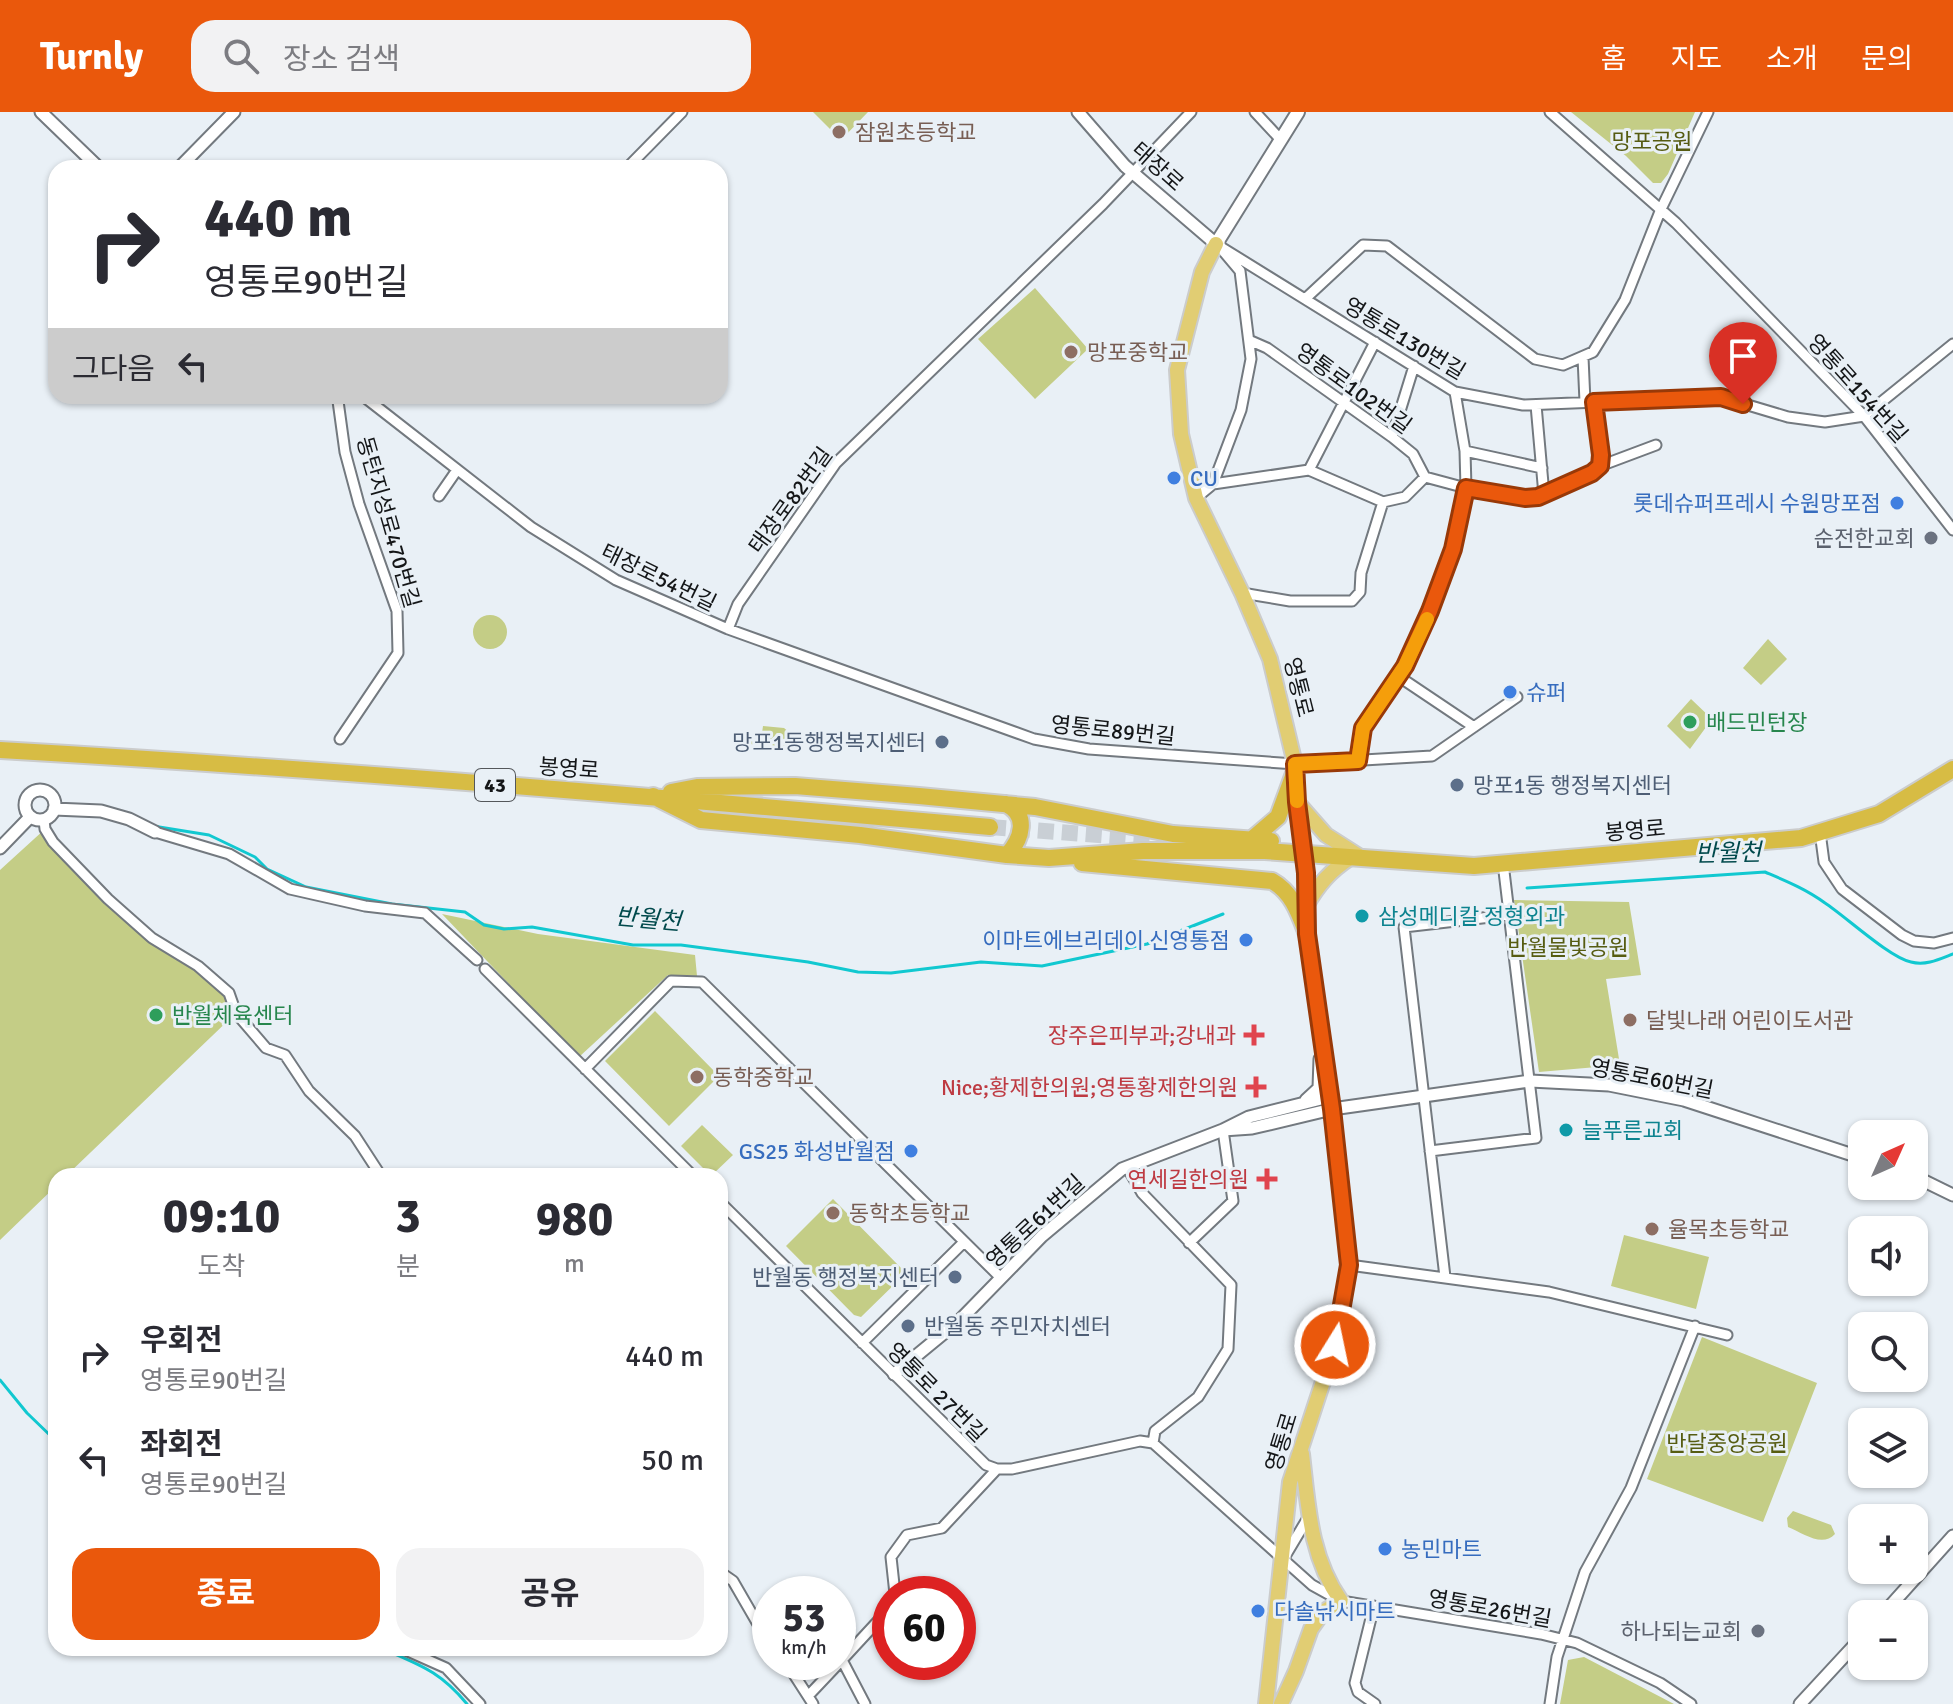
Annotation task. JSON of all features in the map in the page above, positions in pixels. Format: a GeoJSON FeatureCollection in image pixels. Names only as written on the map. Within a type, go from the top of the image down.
{"type":"FeatureCollection","features":[{"type":"Feature","properties":{"kind":"highway","name":"봉영로"},"geometry":{"type":"LineString","coordinates":[[0,750],[277,766],[990,827]]}},
{"type":"Feature","properties":{"kind":"highway"},"geometry":{"type":"LineString","coordinates":[[1251,840],[1278,817],[1295,767]]}},
{"type":"Feature","properties":{"kind":"highway","name":"봉영로"},"geometry":{"type":"LineString","coordinates":[[1049,858],[1143,851],[1265,851],[1474,866],[1801,838],[1879,814],[1953,769]]}},
{"type":"Feature","properties":{"kind":"highway"},"geometry":{"type":"LineString","coordinates":[[653,796],[697,787],[795,786],[994,802],[1173,834],[1279,841],[1304,855]]}},
{"type":"Feature","properties":{"kind":"highway"},"geometry":{"type":"LineString","coordinates":[[653,796],[701,820],[860,835],[1098,865],[1272,881],[1294,901],[1307,934]]}},
{"type":"Feature","properties":{"kind":"highway"},"geometry":{"type":"LineString","coordinates":[[994,802],[1010,805],[1020,818],[1021,836],[1007,855]]}},
{"type":"Feature","properties":{"kind":"main road","name":"영통로"},"geometry":{"type":"LineString","coordinates":[[1266,1704],[1290,1482],[1335,1345],[1349,1265],[1331,1103],[1307,934],[1304,855],[1295,767],[1270,659],[1196,498],[1181,434],[1177,370],[1202,272],[1216,244],[1298,112]]}},
{"type":"Feature","properties":{"kind":"main road"},"geometry":{"type":"LineString","coordinates":[[1297,802],[1326,835],[1356,858],[1334,868],[1319,883],[1306,906]]}},
{"type":"Feature","properties":{"kind":"main road"},"geometry":{"type":"LineString","coordinates":[[1281,1704],[1311,1629],[1323,1612],[1341,1601],[1327,1580],[1318,1557],[1309,1515],[1301,1446]]}},
{"type":"Feature","properties":{"kind":"street"},"geometry":{"type":"LineString","coordinates":[[41,112],[91,160]]}},
{"type":"Feature","properties":{"kind":"street"},"geometry":{"type":"LineString","coordinates":[[187,160],[234,112]]}},
{"type":"Feature","properties":{"kind":"street"},"geometry":{"type":"LineString","coordinates":[[635,160],[682,112]]}},
{"type":"Feature","properties":{"kind":"street","name":"태장로"},"geometry":{"type":"LineString","coordinates":[[1078,112],[1133,173],[1216,244]]}},
{"type":"Feature","properties":{"kind":"street","name":"태장로82번길"},"geometry":{"type":"LineString","coordinates":[[728,629],[738,604],[836,463],[1133,173],[1191,112]]}},
{"type":"Feature","properties":{"kind":"street"},"geometry":{"type":"LineString","coordinates":[[1255,112],[1281,140]]}},
{"type":"Feature","properties":{"kind":"street","name":"영통로154번길"},"geometry":{"type":"LineString","coordinates":[[1550,112],[1661,209],[1864,416],[1953,530]]}},
{"type":"Feature","properties":{"kind":"street"},"geometry":{"type":"LineString","coordinates":[[1305,299],[1363,245],[1387,246],[1535,359],[1563,365],[1583,357],[1593,352],[1625,300],[1661,209],[1708,112]]}},
{"type":"Feature","properties":{"kind":"street"},"geometry":{"type":"LineString","coordinates":[[1196,498],[1213,484],[1246,393],[1251,359],[1240,271],[1216,244]]}},
{"type":"Feature","properties":{"kind":"street","name":"영통로130번길"},"geometry":{"type":"LineString","coordinates":[[1216,244],[1455,392],[1523,405],[1721,397],[1809,421],[1825,422],[1864,416]]}},
{"type":"Feature","properties":{"kind":"street","name":"영통로102번길"},"geometry":{"type":"LineString","coordinates":[[1251,341],[1267,348],[1392,437],[1413,454],[1425,477]]}},
{"type":"Feature","properties":{"kind":"street"},"geometry":{"type":"LineString","coordinates":[[1309,470],[1375,342]]}},
{"type":"Feature","properties":{"kind":"street"},"geometry":{"type":"LineString","coordinates":[[1864,416],[1953,344]]}},
{"type":"Feature","properties":{"kind":"street"},"geometry":{"type":"LineString","coordinates":[[1583,357],[1601,455],[1600,466]]}},
{"type":"Feature","properties":{"kind":"street"},"geometry":{"type":"LineString","coordinates":[[1392,437],[1414,366]]}},
{"type":"Feature","properties":{"kind":"street"},"geometry":{"type":"LineString","coordinates":[[1358,761],[1363,728],[1398,676],[1430,611],[1448,562],[1466,488],[1465,451],[1455,392]]}},
{"type":"Feature","properties":{"kind":"street","name":"동탄지성로470번길"},"geometry":{"type":"LineString","coordinates":[[338,404],[345,452],[359,504],[397,611],[398,653],[340,739]]}},
{"type":"Feature","properties":{"kind":"street","name":"태장로54번길"},"geometry":{"type":"LineString","coordinates":[[373,404],[531,527],[616,580],[728,629],[933,702]]}},
{"type":"Feature","properties":{"kind":"street"},"geometry":{"type":"LineString","coordinates":[[1536,405],[1544,495]]}},
{"type":"Feature","properties":{"kind":"street"},"geometry":{"type":"LineString","coordinates":[[1213,484],[1309,470],[1383,502],[1405,497],[1425,477],[1525,498],[1544,495],[1592,473],[1600,466],[1656,445]]}},
{"type":"Feature","properties":{"kind":"street"},"geometry":{"type":"LineString","coordinates":[[1465,451],[1542,468]]}},
{"type":"Feature","properties":{"kind":"street"},"geometry":{"type":"LineString","coordinates":[[439,496],[457,470]]}},
{"type":"Feature","properties":{"kind":"street"},"geometry":{"type":"LineString","coordinates":[[1242,593],[1290,601],[1352,601],[1360,592],[1361,573],[1383,502]]}},
{"type":"Feature","properties":{"kind":"street"},"geometry":{"type":"LineString","coordinates":[[1398,676],[1474,727]]}},
{"type":"Feature","properties":{"kind":"street","name":"영통로89번길"},"geometry":{"type":"LineString","coordinates":[[933,702],[1034,739],[1089,749],[1295,767],[1432,756],[1517,697]]}},
{"type":"Feature","properties":{"kind":"street"},"geometry":{"type":"LineString","coordinates":[[33,791],[50,794],[54,801],[51,816],[44,820],[30,817],[24,809],[33,791]]}},
{"type":"Feature","properties":{"kind":"street"},"geometry":{"type":"LineString","coordinates":[[54,809],[101,811],[129,819],[155,832],[229,854],[290,889],[365,906],[425,913],[477,960]]}},
{"type":"Feature","properties":{"kind":"street"},"geometry":{"type":"LineString","coordinates":[[0,848],[30,817]]}},
{"type":"Feature","properties":{"kind":"street"},"geometry":{"type":"LineString","coordinates":[[44,820],[45,829],[53,842],[108,899],[152,938],[198,966],[229,993],[236,1013],[266,1048],[285,1055],[309,1091],[355,1136],[376,1168]]}},
{"type":"Feature","properties":{"kind":"street"},"geometry":{"type":"LineString","coordinates":[[1820,832],[1824,862],[1842,889],[1914,941],[1934,943],[1953,938]]}},
{"type":"Feature","properties":{"kind":"street"},"geometry":{"type":"LineString","coordinates":[[1430,1151],[1536,1138],[1503,863]]}},
{"type":"Feature","properties":{"kind":"street"},"geometry":{"type":"LineString","coordinates":[[1445,1277],[1404,927],[1508,915]]}},
{"type":"Feature","properties":{"kind":"street"},"geometry":{"type":"LineString","coordinates":[[485,969],[685,1168]]}},
{"type":"Feature","properties":{"kind":"street"},"geometry":{"type":"LineString","coordinates":[[585,1069],[671,981],[702,982],[1001,1278]]}},
{"type":"Feature","properties":{"kind":"street"},"geometry":{"type":"LineString","coordinates":[[1299,1104],[1319,1088],[1322,1039]]}},
{"type":"Feature","properties":{"kind":"street","name":"영통로60번길"},"geometry":{"type":"LineString","coordinates":[[1331,1103],[1424,1096],[1530,1081],[1609,1085],[1684,1100],[1848,1153]]}},
{"type":"Feature","properties":{"kind":"street"},"geometry":{"type":"LineString","coordinates":[[1223,1130],[1249,1117],[1299,1104],[1331,1103]]}},
{"type":"Feature","properties":{"kind":"street"},"geometry":{"type":"LineString","coordinates":[[1223,1130],[1252,1128],[1331,1103]]}},
{"type":"Feature","properties":{"kind":"street"},"geometry":{"type":"LineString","coordinates":[[1189,1243],[1233,1201],[1223,1130]]}},
{"type":"Feature","properties":{"kind":"street","name":"영통로61번길"},"geometry":{"type":"LineString","coordinates":[[894,1374],[961,1319],[1042,1236],[1127,1167],[1223,1130]]}},
{"type":"Feature","properties":{"kind":"street"},"geometry":{"type":"LineString","coordinates":[[1127,1167],[1142,1193],[1231,1285],[1228,1349],[1198,1397],[1140,1441]]}},
{"type":"Feature","properties":{"kind":"street"},"geometry":{"type":"LineString","coordinates":[[1928,1183],[1953,1195]]}},
{"type":"Feature","properties":{"kind":"street","name":"영통로 27번길"},"geometry":{"type":"LineString","coordinates":[[728,1210],[986,1465],[1012,1469],[1140,1441],[1153,1443]]}},
{"type":"Feature","properties":{"kind":"street"},"geometry":{"type":"LineString","coordinates":[[862,1343],[964,1242]]}},
{"type":"Feature","properties":{"kind":"street"},"geometry":{"type":"LineString","coordinates":[[1349,1265],[1549,1292],[1727,1335]]}},
{"type":"Feature","properties":{"kind":"street"},"geometry":{"type":"LineString","coordinates":[[1550,1704],[1557,1657],[1585,1572],[1631,1488],[1695,1326]]}},
{"type":"Feature","properties":{"kind":"street"},"geometry":{"type":"LineString","coordinates":[[1155,1431],[1153,1443],[1284,1558],[1309,1515]]}},
{"type":"Feature","properties":{"kind":"street"},"geometry":{"type":"LineString","coordinates":[[893,1576],[891,1557],[907,1535],[942,1528],[997,1469]]}},
{"type":"Feature","properties":{"kind":"street"},"geometry":{"type":"LineString","coordinates":[[1896,1600],[1953,1536]]}},
{"type":"Feature","properties":{"kind":"street","name":"영통로26번길"},"geometry":{"type":"LineString","coordinates":[[1284,1558],[1312,1585],[1341,1601],[1564,1640],[1610,1657],[1660,1683],[1691,1704]]}},
{"type":"Feature","properties":{"kind":"street"},"geometry":{"type":"LineString","coordinates":[[728,1578],[752,1614]]}},
{"type":"Feature","properties":{"kind":"street"},"geometry":{"type":"LineString","coordinates":[[1374,1606],[1355,1683],[1358,1692],[1375,1704]]}},
{"type":"Feature","properties":{"kind":"street"},"geometry":{"type":"LineString","coordinates":[[856,1645],[872,1628]]}},
{"type":"Feature","properties":{"kind":"street"},"geometry":{"type":"LineString","coordinates":[[1800,1704],[1848,1652]]}},
{"type":"Feature","properties":{"kind":"street"},"geometry":{"type":"LineString","coordinates":[[419,1656],[446,1668],[480,1704]]}},
{"type":"Feature","properties":{"kind":"street"},"geometry":{"type":"LineString","coordinates":[[798,1680],[811,1700],[826,1680]]}},
{"type":"Feature","properties":{"kind":"street"},"geometry":{"type":"LineString","coordinates":[[852,1680],[865,1704]]}},
{"type":"Feature","properties":{"kind":"green space"},"geometry":{"type":"Polygon","coordinates":[[[813,112],[868,112],[841,140],[813,112]]]}},
{"type":"Feature","properties":{"kind":"green space","name":"망포공원"},"geometry":{"type":"Polygon","coordinates":[[[1571,112],[1695,112],[1668,174],[1661,183],[1653,183],[1626,156],[1571,112]]]}},
{"type":"Feature","properties":{"kind":"green space"},"geometry":{"type":"Polygon","coordinates":[[[1035,288],[1088,349],[1035,399],[978,339],[1035,288]]]}},
{"type":"Feature","properties":{"kind":"green space"},"geometry":{"type":"Polygon","coordinates":[[[490,615],[502,620],[507,632],[502,644],[490,649],[478,644],[473,632],[478,620],[490,615]]]}},
{"type":"Feature","properties":{"kind":"green space"},"geometry":{"type":"Polygon","coordinates":[[[1768,639],[1787,659],[1761,685],[1743,668],[1768,639]]]}},
{"type":"Feature","properties":{"kind":"green space","name":"배드민턴장"},"geometry":{"type":"Polygon","coordinates":[[[1691,699],[1712,719],[1690,749],[1667,726],[1691,699]]]}},
{"type":"Feature","properties":{"kind":"green space"},"geometry":{"type":"Polygon","coordinates":[[[763,726],[784,728],[803,744],[803,749],[750,744],[750,738],[755,739],[762,733],[763,726]]]}},
{"type":"Feature","properties":{"kind":"green space"},"geometry":{"type":"Polygon","coordinates":[[[45,829],[108,899],[229,993],[236,1013],[74,1168],[48,1168],[48,1194],[0,1240],[0,870],[45,829]]]}},
{"type":"Feature","properties":{"kind":"green space","name":"반월물빛공원"},"geometry":{"type":"Polygon","coordinates":[[[1514,900],[1629,902],[1641,975],[1606,979],[1620,1065],[1539,1072],[1514,900]]]}},
{"type":"Feature","properties":{"kind":"green space"},"geometry":{"type":"Polygon","coordinates":[[[442,914],[538,934],[695,955],[697,976],[668,975],[579,1057],[442,914]]]}},
{"type":"Feature","properties":{"kind":"green space"},"geometry":{"type":"Polygon","coordinates":[[[655,1011],[719,1076],[669,1126],[605,1061],[655,1011]]]}},
{"type":"Feature","properties":{"kind":"green space"},"geometry":{"type":"Polygon","coordinates":[[[702,1125],[733,1155],[719,1168],[703,1168],[681,1146],[702,1125]]]}},
{"type":"Feature","properties":{"kind":"green space"},"geometry":{"type":"Polygon","coordinates":[[[833,1199],[906,1273],[861,1317],[854,1315],[786,1246],[833,1199]]]}},
{"type":"Feature","properties":{"kind":"green space"},"geometry":{"type":"Polygon","coordinates":[[[1624,1235],[1709,1257],[1696,1309],[1611,1286],[1624,1235]]]}},
{"type":"Feature","properties":{"kind":"green space","name":"반달중앙공원"},"geometry":{"type":"Polygon","coordinates":[[[1702,1337],[1817,1383],[1763,1522],[1647,1479],[1702,1337]]]}},
{"type":"Feature","properties":{"kind":"green space"},"geometry":{"type":"Polygon","coordinates":[[[1793,1511],[1831,1525],[1835,1534],[1818,1540],[1788,1527],[1787,1518],[1793,1511]]]}},
{"type":"Feature","properties":{"kind":"green space"},"geometry":{"type":"Polygon","coordinates":[[[1584,1657],[1674,1704],[1560,1704],[1568,1660],[1584,1657]]]}},
{"type":"Feature","properties":{"kind":"waterway","name":"반월천"},"geometry":{"type":"LineString","coordinates":[[153,826],[209,835],[255,857],[267,869],[306,887],[392,904],[465,912],[484,925],[504,929],[532,927],[633,945],[681,945],[858,972],[891,973],[981,962],[1042,966],[1147,944],[1223,914]]}},
{"type":"Feature","properties":{"kind":"waterway","name":"반월천"},"geometry":{"type":"LineString","coordinates":[[1527,888],[1765,872],[1818,898],[1902,959],[1922,963],[1953,954]]}},
{"type":"Feature","properties":{"kind":"waterway"},"geometry":{"type":"LineString","coordinates":[[0,1380],[48,1433]]}},
{"type":"Feature","properties":{"kind":"waterway"},"geometry":{"type":"LineString","coordinates":[[400,1656],[438,1676],[467,1704]]}},
{"type":"Feature","properties":{"kind":"tunnel"},"geometry":{"type":"LineString","coordinates":[[990,827],[1180,841]]}},
{"type":"Feature","properties":{"kind":"slow traffic"},"geometry":{"type":"LineString","coordinates":[[1297,801],[1295,764],[1358,761],[1363,728],[1405,666],[1427,619]]}},
{"type":"Feature","properties":{"kind":"place","name":"잠원초등학교"},"geometry":{"type":"Point","coordinates":[839,132]}},
{"type":"Feature","properties":{"kind":"place","name":"망포중학교"},"geometry":{"type":"Point","coordinates":[1071,352]}},
{"type":"Feature","properties":{"kind":"place","name":"CU"},"geometry":{"type":"Point","coordinates":[1174,478]}},
{"type":"Feature","properties":{"kind":"place","name":"롯데슈퍼프레시 수원망포점"},"geometry":{"type":"Point","coordinates":[1897,503]}},
{"type":"Feature","properties":{"kind":"place","name":"순전한교회"},"geometry":{"type":"Point","coordinates":[1931,538]}},
{"type":"Feature","properties":{"kind":"place","name":"슈퍼"},"geometry":{"type":"Point","coordinates":[1510,692]}},
{"type":"Feature","properties":{"kind":"place","name":"배드민턴장"},"geometry":{"type":"Point","coordinates":[1690,722]}},
{"type":"Feature","properties":{"kind":"place","name":"망포1동행정복지센터"},"geometry":{"type":"Point","coordinates":[942,742]}},
{"type":"Feature","properties":{"kind":"place","name":"망포1동 행정복지센터"},"geometry":{"type":"Point","coordinates":[1457,785]}},
{"type":"Feature","properties":{"kind":"place","name":"삼성메디칼 정형외과"},"geometry":{"type":"Point","coordinates":[1362,916]}},
{"type":"Feature","properties":{"kind":"place","name":"이마트에브리데이 신영통점"},"geometry":{"type":"Point","coordinates":[1246,940]}},
{"type":"Feature","properties":{"kind":"place","name":"반월체육센터"},"geometry":{"type":"Point","coordinates":[156,1015]}},
{"type":"Feature","properties":{"kind":"place","name":"달빛나래 어린이도서관"},"geometry":{"type":"Point","coordinates":[1630,1020]}},
{"type":"Feature","properties":{"kind":"place","name":"장주은피부과;강내과"},"geometry":{"type":"Point","coordinates":[1254,1035]}},
{"type":"Feature","properties":{"kind":"place","name":"동학중학교"},"geometry":{"type":"Point","coordinates":[697,1077]}},
{"type":"Feature","properties":{"kind":"place","name":"Nice;황제한의원;영통황제한의원"},"geometry":{"type":"Point","coordinates":[1256,1087]}},
{"type":"Feature","properties":{"kind":"place","name":"늘푸른교회"},"geometry":{"type":"Point","coordinates":[1566,1130]}},
{"type":"Feature","properties":{"kind":"place","name":"GS25 화성반월점"},"geometry":{"type":"Point","coordinates":[911,1151]}},
{"type":"Feature","properties":{"kind":"place","name":"연세길한의원"},"geometry":{"type":"Point","coordinates":[1267,1179]}},
{"type":"Feature","properties":{"kind":"place","name":"동학초등학교"},"geometry":{"type":"Point","coordinates":[833,1213]}},
{"type":"Feature","properties":{"kind":"place","name":"율목초등학교"},"geometry":{"type":"Point","coordinates":[1652,1229]}},
{"type":"Feature","properties":{"kind":"place","name":"반월동 행정복지센터"},"geometry":{"type":"Point","coordinates":[955,1277]}},
{"type":"Feature","properties":{"kind":"place","name":"반월동 주민자치센터"},"geometry":{"type":"Point","coordinates":[908,1326]}},
{"type":"Feature","properties":{"kind":"place","name":"농민마트"},"geometry":{"type":"Point","coordinates":[1385,1549]}},
{"type":"Feature","properties":{"kind":"place","name":"다솔낚시마트"},"geometry":{"type":"Point","coordinates":[1258,1611]}},
{"type":"Feature","properties":{"kind":"place","name":"하나되는교회"},"geometry":{"type":"Point","coordinates":[1758,1631]}},
{"type":"Feature","properties":{"kind":"route"},"geometry":{"type":"LineString","coordinates":[[1335,1345],[1349,1265],[1332,1109],[1307,934],[1306,873],[1295,764],[1358,761],[1363,728],[1405,666],[1430,611],[1453,549],[1466,488],[1525,498],[1538,497],[1592,473],[1600,466],[1601,455],[1594,402],[1721,397],[1743,404]]}}]}
